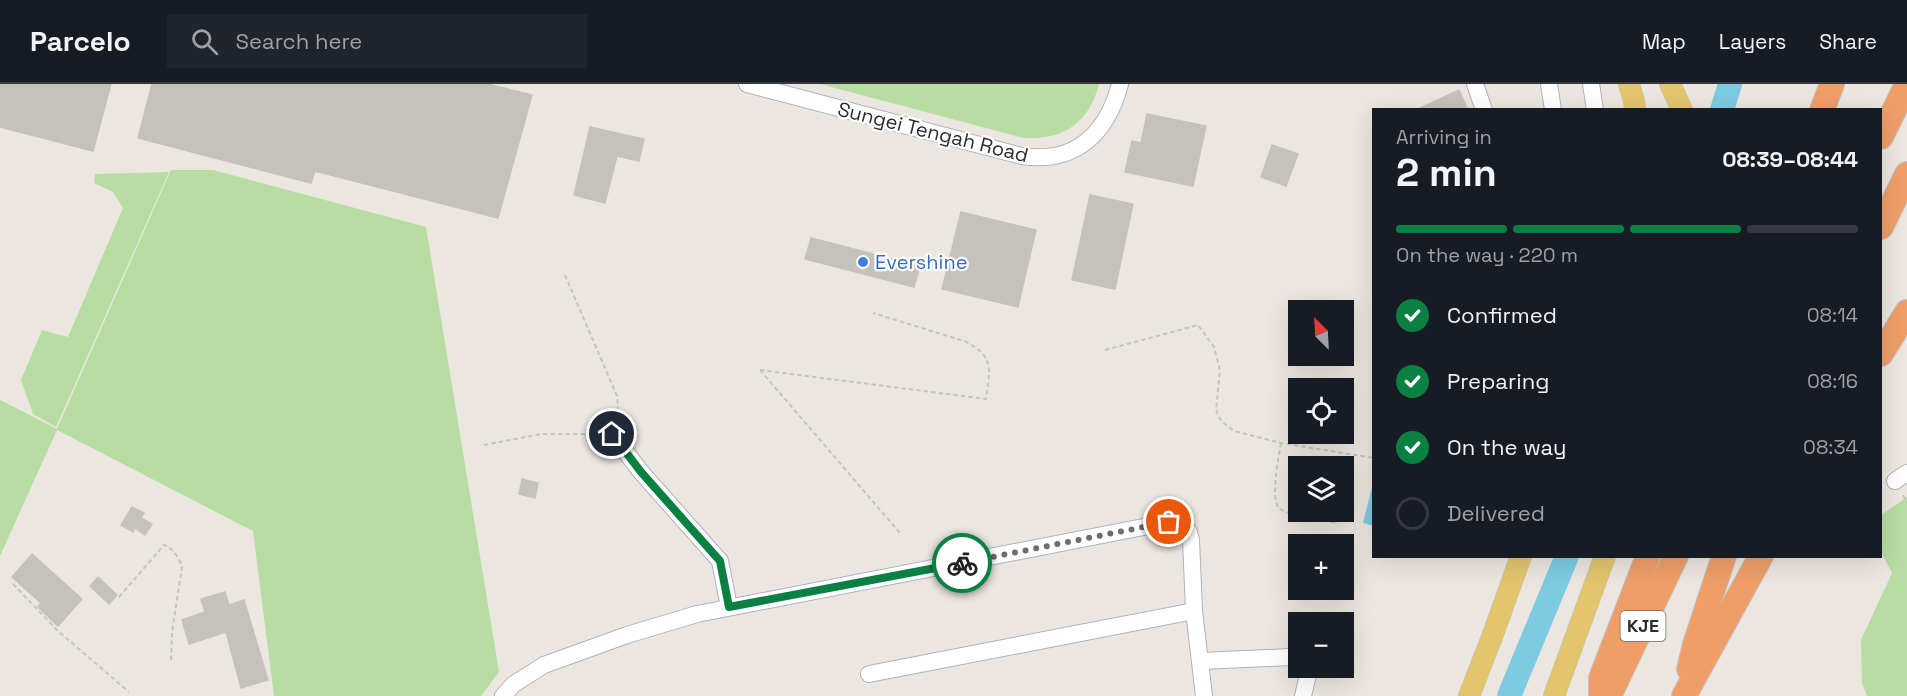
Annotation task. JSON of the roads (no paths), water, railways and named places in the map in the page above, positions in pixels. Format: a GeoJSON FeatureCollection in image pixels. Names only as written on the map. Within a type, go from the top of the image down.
{"type":"FeatureCollection","features":[{"type":"Feature","properties":{"kind":"highway"},"geometry":{"type":"LineString","coordinates":[[1823,108],[1832,84]]}},
{"type":"Feature","properties":{"kind":"highway"},"geometry":{"type":"LineString","coordinates":[[1882,135],[1907,84]]}},
{"type":"Feature","properties":{"kind":"highway"},"geometry":{"type":"LineString","coordinates":[[1882,225],[1907,174]]}},
{"type":"Feature","properties":{"kind":"highway"},"geometry":{"type":"LineString","coordinates":[[1882,352],[1907,312]]}},
{"type":"Feature","properties":{"kind":"highway"},"geometry":{"type":"LineString","coordinates":[[1600,696],[1601,678],[1647,558]]}},
{"type":"Feature","properties":{"kind":"highway","name":"KJE"},"geometry":{"type":"LineString","coordinates":[[1609,696],[1675,558]]}},
{"type":"Feature","properties":{"kind":"highway","name":"KJE"},"geometry":{"type":"LineString","coordinates":[[1683,696],[1695,644],[1723,558]]}},
{"type":"Feature","properties":{"kind":"highway"},"geometry":{"type":"LineString","coordinates":[[1683,696],[1760,558]]}},
{"type":"Feature","properties":{"kind":"main road"},"geometry":{"type":"LineString","coordinates":[[1629,84],[1635,108]]}},
{"type":"Feature","properties":{"kind":"main road"},"geometry":{"type":"LineString","coordinates":[[1670,84],[1681,108]]}},
{"type":"Feature","properties":{"kind":"main road"},"geometry":{"type":"LineString","coordinates":[[1469,696],[1520,558]]}},
{"type":"Feature","properties":{"kind":"main road"},"geometry":{"type":"LineString","coordinates":[[1554,696],[1604,558]]}},
{"type":"Feature","properties":{"kind":"street","name":"Sungei Tengah Road"},"geometry":{"type":"LineString","coordinates":[[747,84],[1036,158],[1066,153],[1095,134],[1112,110],[1120,84]]}},
{"type":"Feature","properties":{"kind":"street"},"geometry":{"type":"LineString","coordinates":[[1475,84],[1483,108]]}},
{"type":"Feature","properties":{"kind":"street"},"geometry":{"type":"LineString","coordinates":[[1549,84],[1553,108]]}},
{"type":"Feature","properties":{"kind":"street"},"geometry":{"type":"LineString","coordinates":[[1591,84],[1595,108]]}},
{"type":"Feature","properties":{"kind":"street"},"geometry":{"type":"LineString","coordinates":[[612,434],[641,472],[720,561],[729,607]]}},
{"type":"Feature","properties":{"kind":"street"},"geometry":{"type":"LineString","coordinates":[[503,696],[514,684],[544,665],[627,635],[729,607],[863,583],[1169,522],[1180,523],[1189,532],[1191,540],[1194,611],[1204,696]]}},
{"type":"Feature","properties":{"kind":"street"},"geometry":{"type":"LineString","coordinates":[[869,674],[1194,611]]}},
{"type":"Feature","properties":{"kind":"street"},"geometry":{"type":"LineString","coordinates":[[1201,661],[1288,657]]}},
{"type":"Feature","properties":{"kind":"street"},"geometry":{"type":"LineString","coordinates":[[1304,696],[1307,678]]}},
{"type":"Feature","properties":{"kind":"water"},"geometry":{"type":"Polygon","coordinates":[[[1372,487],[1372,525],[1363,523],[1372,487]]]}},
{"type":"Feature","properties":{"kind":"waterway"},"geometry":{"type":"LineString","coordinates":[[1723,108],[1730,84]]}},
{"type":"Feature","properties":{"kind":"waterway"},"geometry":{"type":"LineString","coordinates":[[1509,696],[1566,558]]}},
{"type":"Feature","properties":{"kind":"place","name":"Evershine"},"geometry":{"type":"Point","coordinates":[863,262]}}]}
